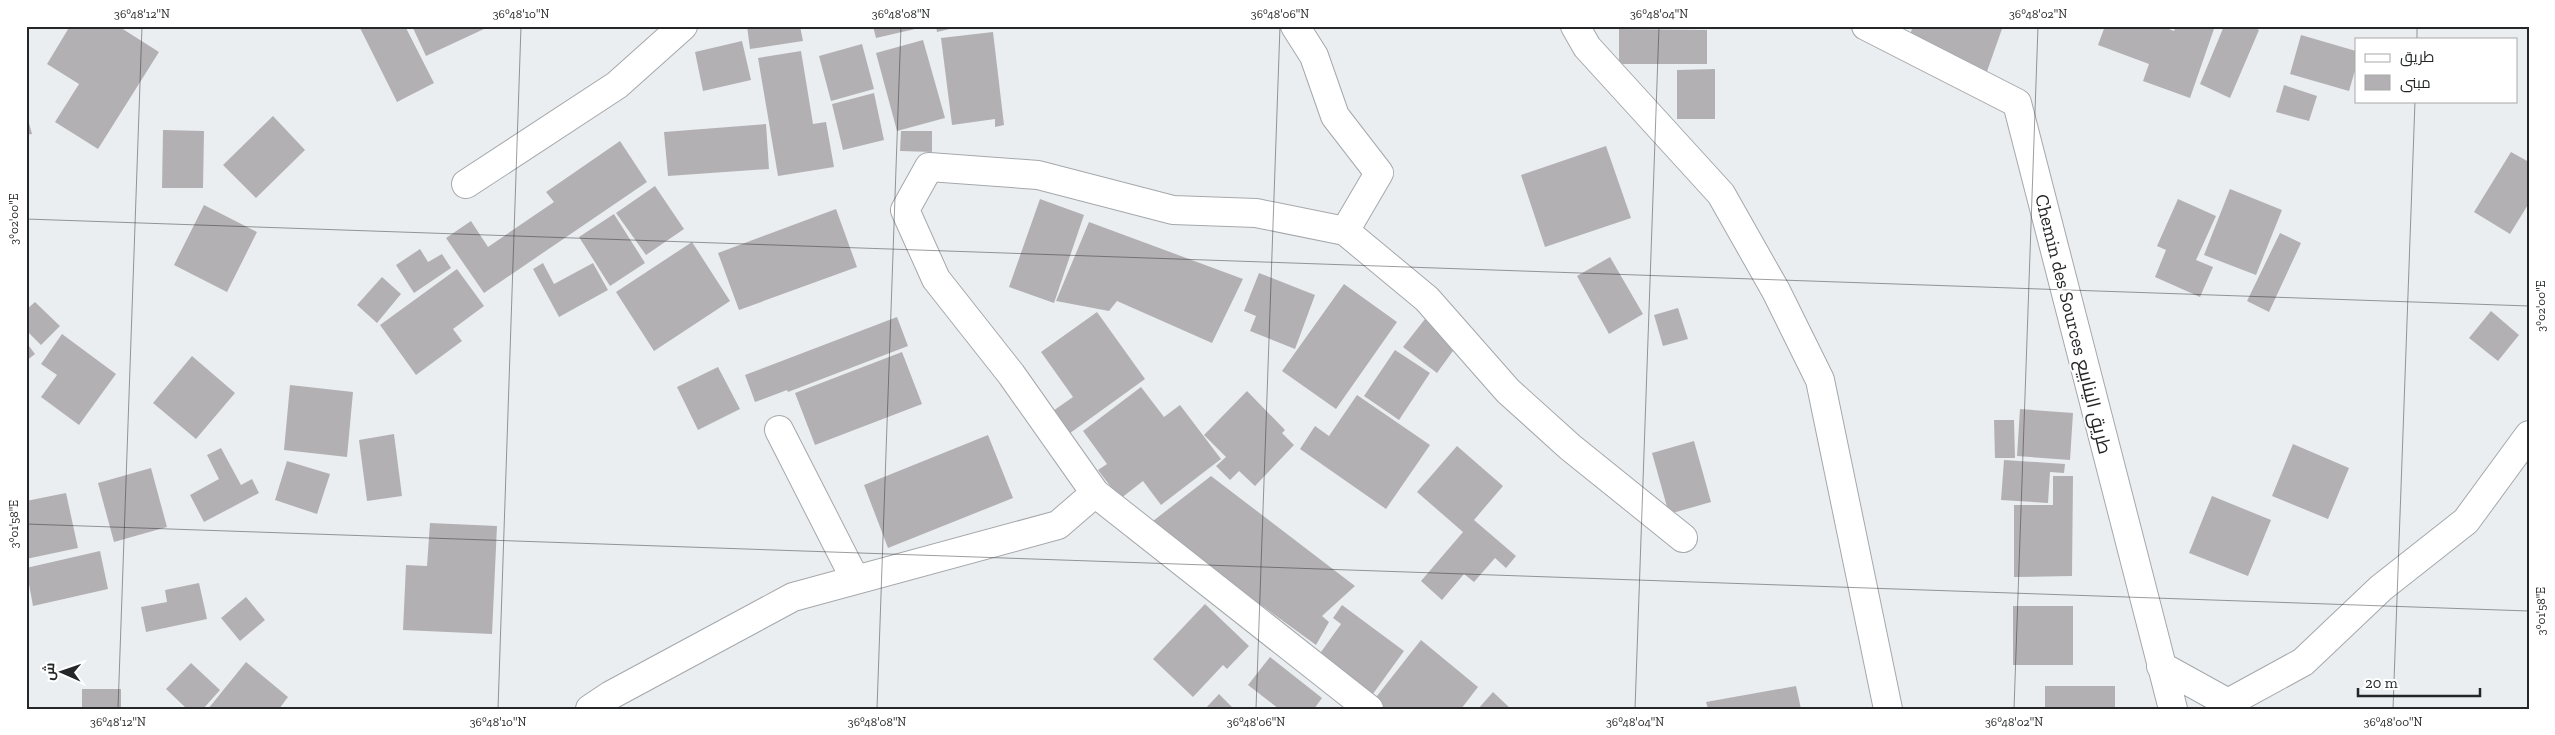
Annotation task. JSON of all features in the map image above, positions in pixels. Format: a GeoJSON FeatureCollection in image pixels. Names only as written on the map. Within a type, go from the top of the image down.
{"type":"FeatureCollection","features":[{"type":"Feature","properties":{"kind":"street"},"geometry":{"type":"LineString","coordinates":[[466,184],[617,85],[683,26]]}},
{"type":"Feature","properties":{"kind":"street"},"geometry":{"type":"LineString","coordinates":[[1295,26],[1314,56],[1335,116],[1379,174],[1345,231]]}},
{"type":"Feature","properties":{"kind":"street"},"geometry":{"type":"LineString","coordinates":[[1576,26],[1587,47],[1721,194],[1776,290],[1820,380],[1888,709]]}},
{"type":"Feature","properties":{"kind":"street","name":"Chemin des Sources طريق الينابيع"},"geometry":{"type":"LineString","coordinates":[[1866,26],[2017,103],[2173,709]]}},
{"type":"Feature","properties":{"kind":"street"},"geometry":{"type":"LineString","coordinates":[[1369,709],[1095,493],[1011,374],[936,279],[905,210],[929,166],[1038,175],[1173,210],[1256,213],[1345,231],[1427,299],[1508,391],[1528,410],[1570,447],[1683,538]]}},
{"type":"Feature","properties":{"kind":"street"},"geometry":{"type":"LineString","coordinates":[[780,430],[855,579]]}},
{"type":"Feature","properties":{"kind":"street"},"geometry":{"type":"LineString","coordinates":[[2162,666],[2231,706],[2303,662],[2381,588],[2466,521],[2529,435]]}},
{"type":"Feature","properties":{"kind":"street"},"geometry":{"type":"LineString","coordinates":[[607,704],[794,596],[1058,525],[1095,493]]}},
{"type":"Feature","properties":{"kind":"building"},"geometry":{"type":"Polygon","coordinates":[[[70,26],[118,26],[159,52],[98,149],[55,122],[79,84],[47,64],[70,26]]]}},
{"type":"Feature","properties":{"kind":"building"},"geometry":{"type":"Polygon","coordinates":[[[359,26],[405,26],[434,83],[397,102],[359,26]]]}},
{"type":"Feature","properties":{"kind":"building"},"geometry":{"type":"Polygon","coordinates":[[[412,26],[482,26],[484,29],[426,56],[412,26]]]}},
{"type":"Feature","properties":{"kind":"building"},"geometry":{"type":"Polygon","coordinates":[[[747,26],[800,26],[803,41],[750,49],[747,26]]]}},
{"type":"Feature","properties":{"kind":"building"},"geometry":{"type":"Polygon","coordinates":[[[873,26],[914,26],[915,29],[876,38],[873,26]]]}},
{"type":"Feature","properties":{"kind":"building"},"geometry":{"type":"Polygon","coordinates":[[[936,26],[958,26],[958,27],[937,32],[936,26]]]}},
{"type":"Feature","properties":{"kind":"building"},"geometry":{"type":"Polygon","coordinates":[[[1913,26],[2003,26],[1985,77],[1905,49],[1913,26]]]}},
{"type":"Feature","properties":{"kind":"building"},"geometry":{"type":"Polygon","coordinates":[[[2105,26],[2161,26],[2174,31],[2176,26],[2215,26],[2190,98],[2143,81],[2149,64],[2098,45],[2105,26]]]}},
{"type":"Feature","properties":{"kind":"building"},"geometry":{"type":"Polygon","coordinates":[[[2224,26],[2250,26],[2259,30],[2230,98],[2200,84],[2224,26]]]}},
{"type":"Feature","properties":{"kind":"building"},"geometry":{"type":"Polygon","coordinates":[[[1619,29],[1707,30],[1707,64],[1619,64],[1619,29]]]}},
{"type":"Feature","properties":{"kind":"building"},"geometry":{"type":"Polygon","coordinates":[[[993,32],[1004,125],[995,127],[995,119],[952,125],[941,38],[993,32]]]}},
{"type":"Feature","properties":{"kind":"building"},"geometry":{"type":"Polygon","coordinates":[[[2301,35],[2355,51],[2355,70],[2349,91],[2290,74],[2301,35]]]}},
{"type":"Feature","properties":{"kind":"building"},"geometry":{"type":"Polygon","coordinates":[[[923,40],[945,118],[897,131],[876,53],[923,40]]]}},
{"type":"Feature","properties":{"kind":"building"},"geometry":{"type":"Polygon","coordinates":[[[742,41],[751,80],[703,91],[695,52],[742,41]]]}},
{"type":"Feature","properties":{"kind":"building"},"geometry":{"type":"Polygon","coordinates":[[[862,44],[874,89],[831,101],[819,56],[862,44]]]}},
{"type":"Feature","properties":{"kind":"building"},"geometry":{"type":"Polygon","coordinates":[[[801,51],[813,124],[826,122],[834,167],[778,176],[758,58],[801,51]]]}},
{"type":"Feature","properties":{"kind":"building"},"geometry":{"type":"Polygon","coordinates":[[[1715,69],[1715,119],[1677,119],[1677,70],[1715,69]]]}},
{"type":"Feature","properties":{"kind":"building"},"geometry":{"type":"Polygon","coordinates":[[[2284,85],[2317,96],[2309,121],[2276,112],[2284,85]]]}},
{"type":"Feature","properties":{"kind":"building"},"geometry":{"type":"Polygon","coordinates":[[[874,93],[884,140],[843,150],[832,104],[874,93]]]}},
{"type":"Feature","properties":{"kind":"building"},"geometry":{"type":"Polygon","coordinates":[[[26,112],[32,134],[26,135],[26,112]]]}},
{"type":"Feature","properties":{"kind":"building"},"geometry":{"type":"Polygon","coordinates":[[[273,116],[305,150],[256,198],[223,165],[273,116]]]}},
{"type":"Feature","properties":{"kind":"building"},"geometry":{"type":"Polygon","coordinates":[[[766,124],[769,169],[668,176],[664,132],[766,124]]]}},
{"type":"Feature","properties":{"kind":"building"},"geometry":{"type":"Polygon","coordinates":[[[163,130],[204,131],[203,188],[162,188],[163,130]]]}},
{"type":"Feature","properties":{"kind":"building"},"geometry":{"type":"Polygon","coordinates":[[[901,131],[932,131],[932,152],[900,151],[901,131]]]}},
{"type":"Feature","properties":{"kind":"building"},"geometry":{"type":"Polygon","coordinates":[[[620,141],[647,182],[484,293],[446,238],[471,221],[488,247],[554,202],[546,192],[620,141]]]}},
{"type":"Feature","properties":{"kind":"building"},"geometry":{"type":"Polygon","coordinates":[[[1606,146],[1631,218],[1545,247],[1521,175],[1606,146]]]}},
{"type":"Feature","properties":{"kind":"building"},"geometry":{"type":"Polygon","coordinates":[[[2511,152],[2529,162],[2529,203],[2510,234],[2474,212],[2511,152]]]}},
{"type":"Feature","properties":{"kind":"building"},"geometry":{"type":"Polygon","coordinates":[[[655,186],[684,229],[646,255],[616,213],[655,186]]]}},
{"type":"Feature","properties":{"kind":"building"},"geometry":{"type":"Polygon","coordinates":[[[2230,189],[2282,210],[2256,275],[2204,255],[2230,189]]]}},
{"type":"Feature","properties":{"kind":"building"},"geometry":{"type":"Polygon","coordinates":[[[1040,199],[1084,215],[1054,303],[1009,287],[1040,199]]]}},
{"type":"Feature","properties":{"kind":"building"},"geometry":{"type":"Polygon","coordinates":[[[2178,199],[2216,216],[2196,260],[2213,267],[2200,297],[2155,277],[2166,250],[2157,246],[2178,199]]]}},
{"type":"Feature","properties":{"kind":"building"},"geometry":{"type":"Polygon","coordinates":[[[204,205],[257,232],[227,292],[174,265],[204,205]]]}},
{"type":"Feature","properties":{"kind":"building"},"geometry":{"type":"Polygon","coordinates":[[[836,209],[857,267],[739,310],[718,253],[836,209]]]}},
{"type":"Feature","properties":{"kind":"building"},"geometry":{"type":"Polygon","coordinates":[[[614,214],[645,263],[610,286],[579,237],[614,214]]]}},
{"type":"Feature","properties":{"kind":"building"},"geometry":{"type":"Polygon","coordinates":[[[1089,222],[1243,279],[1212,343],[1117,301],[1109,311],[1056,301],[1089,222]]]}},
{"type":"Feature","properties":{"kind":"building"},"geometry":{"type":"Polygon","coordinates":[[[2280,233],[2301,243],[2269,312],[2247,301],[2280,233]]]}},
{"type":"Feature","properties":{"kind":"building"},"geometry":{"type":"Polygon","coordinates":[[[692,242],[730,301],[654,351],[616,292],[692,242]]]}},
{"type":"Feature","properties":{"kind":"building"},"geometry":{"type":"Polygon","coordinates":[[[420,249],[428,262],[442,254],[451,268],[414,293],[396,265],[420,249]]]}},
{"type":"Feature","properties":{"kind":"building"},"geometry":{"type":"Polygon","coordinates":[[[1610,257],[1643,314],[1609,334],[1577,276],[1610,257]]]}},
{"type":"Feature","properties":{"kind":"building"},"geometry":{"type":"Polygon","coordinates":[[[543,263],[554,284],[593,263],[608,290],[559,317],[533,269],[543,263]]]}},
{"type":"Feature","properties":{"kind":"building"},"geometry":{"type":"Polygon","coordinates":[[[457,269],[484,306],[453,329],[462,341],[416,375],[380,325],[457,269]]]}},
{"type":"Feature","properties":{"kind":"building"},"geometry":{"type":"Polygon","coordinates":[[[1259,273],[1315,295],[1295,349],[1250,331],[1256,316],[1244,311],[1259,273]]]}},
{"type":"Feature","properties":{"kind":"building"},"geometry":{"type":"Polygon","coordinates":[[[382,277],[401,294],[377,323],[357,305],[382,277]]]}},
{"type":"Feature","properties":{"kind":"building"},"geometry":{"type":"Polygon","coordinates":[[[1344,284],[1397,322],[1336,409],[1282,371],[1344,284]]]}},
{"type":"Feature","properties":{"kind":"building"},"geometry":{"type":"Polygon","coordinates":[[[35,302],[60,326],[41,345],[26,330],[26,310],[35,302]]]}},
{"type":"Feature","properties":{"kind":"building"},"geometry":{"type":"Polygon","coordinates":[[[1678,308],[1688,339],[1663,346],[1654,315],[1678,308]]]}},
{"type":"Feature","properties":{"kind":"building"},"geometry":{"type":"Polygon","coordinates":[[[2491,311],[2519,335],[2498,361],[2469,338],[2491,311]]]}},
{"type":"Feature","properties":{"kind":"building"},"geometry":{"type":"Polygon","coordinates":[[[1097,312],[1145,379],[1066,436],[1050,413],[1073,397],[1041,352],[1097,312]]]}},
{"type":"Feature","properties":{"kind":"building"},"geometry":{"type":"Polygon","coordinates":[[[897,317],[908,346],[788,392],[787,390],[755,402],[745,375],[897,317]]]}},
{"type":"Feature","properties":{"kind":"building"},"geometry":{"type":"Polygon","coordinates":[[[1425,319],[1458,344],[1437,373],[1403,347],[1425,319]]]}},
{"type":"Feature","properties":{"kind":"building"},"geometry":{"type":"Polygon","coordinates":[[[62,334],[116,374],[79,425],[41,397],[57,375],[41,364],[62,334]]]}},
{"type":"Feature","properties":{"kind":"building"},"geometry":{"type":"Polygon","coordinates":[[[26,342],[35,354],[26,361],[26,342]]]}},
{"type":"Feature","properties":{"kind":"building"},"geometry":{"type":"Polygon","coordinates":[[[1395,350],[1430,373],[1399,420],[1364,396],[1395,350]]]}},
{"type":"Feature","properties":{"kind":"building"},"geometry":{"type":"Polygon","coordinates":[[[902,352],[922,404],[815,445],[795,393],[902,352]]]}},
{"type":"Feature","properties":{"kind":"building"},"geometry":{"type":"Polygon","coordinates":[[[192,356],[235,393],[196,439],[153,403],[192,356]]]}},
{"type":"Feature","properties":{"kind":"building"},"geometry":{"type":"Polygon","coordinates":[[[718,367],[740,409],[698,430],[677,387],[718,367]]]}},
{"type":"Feature","properties":{"kind":"building"},"geometry":{"type":"Polygon","coordinates":[[[290,385],[353,392],[347,457],[284,450],[290,385]]]}},
{"type":"Feature","properties":{"kind":"building"},"geometry":{"type":"Polygon","coordinates":[[[1141,387],[1164,417],[1180,405],[1221,459],[1161,505],[1143,481],[1120,499],[1098,470],[1107,464],[1083,431],[1141,387]]]}},
{"type":"Feature","properties":{"kind":"building"},"geometry":{"type":"Polygon","coordinates":[[[1247,391],[1285,430],[1282,433],[1294,445],[1255,486],[1239,471],[1230,480],[1216,466],[1226,457],[1204,435],[1247,391]]]}},
{"type":"Feature","properties":{"kind":"building"},"geometry":{"type":"Polygon","coordinates":[[[1357,395],[1430,445],[1386,509],[1300,449],[1315,426],[1329,436],[1357,395]]]}},
{"type":"Feature","properties":{"kind":"building"},"geometry":{"type":"Polygon","coordinates":[[[2020,409],[2073,413],[2070,460],[2017,456],[2020,409]]]}},
{"type":"Feature","properties":{"kind":"building"},"geometry":{"type":"Polygon","coordinates":[[[1994,420],[2014,420],[2015,458],[1995,458],[1994,420]]]}},
{"type":"Feature","properties":{"kind":"building"},"geometry":{"type":"Polygon","coordinates":[[[394,434],[402,496],[367,501],[359,440],[394,434]]]}},
{"type":"Feature","properties":{"kind":"building"},"geometry":{"type":"Polygon","coordinates":[[[988,435],[1013,498],[888,548],[864,485],[988,435]]]}},
{"type":"Feature","properties":{"kind":"building"},"geometry":{"type":"Polygon","coordinates":[[[1694,441],[1711,502],[1669,514],[1652,453],[1694,441]]]}},
{"type":"Feature","properties":{"kind":"building"},"geometry":{"type":"Polygon","coordinates":[[[2293,444],[2349,468],[2328,519],[2272,496],[2293,444]]]}},
{"type":"Feature","properties":{"kind":"building"},"geometry":{"type":"Polygon","coordinates":[[[1457,446],[1503,486],[1474,520],[1516,556],[1506,568],[1495,558],[1474,582],[1464,574],[1442,600],[1421,581],[1463,532],[1417,492],[1457,446]]]}},
{"type":"Feature","properties":{"kind":"building"},"geometry":{"type":"Polygon","coordinates":[[[221,448],[241,485],[252,479],[259,493],[204,522],[190,495],[219,479],[207,455],[221,448]]]}},
{"type":"Feature","properties":{"kind":"building"},"geometry":{"type":"Polygon","coordinates":[[[2004,460],[2065,464],[2064,473],[2050,472],[2048,503],[2001,500],[2004,460]]]}},
{"type":"Feature","properties":{"kind":"building"},"geometry":{"type":"Polygon","coordinates":[[[287,461],[330,474],[317,514],[275,500],[287,461]]]}},
{"type":"Feature","properties":{"kind":"building"},"geometry":{"type":"Polygon","coordinates":[[[151,468],[167,527],[114,542],[98,483],[151,468]]]}},
{"type":"Feature","properties":{"kind":"building"},"geometry":{"type":"Polygon","coordinates":[[[1211,476],[1355,586],[1322,616],[1329,622],[1316,645],[1181,547],[1182,543],[1153,521],[1211,476]]]}},
{"type":"Feature","properties":{"kind":"building"},"geometry":{"type":"Polygon","coordinates":[[[2053,476],[2073,476],[2072,576],[2014,577],[2014,505],[2053,505],[2053,476]]]}},
{"type":"Feature","properties":{"kind":"building"},"geometry":{"type":"Polygon","coordinates":[[[66,493],[78,548],[26,559],[26,501],[66,493]]]}},
{"type":"Feature","properties":{"kind":"building"},"geometry":{"type":"Polygon","coordinates":[[[2212,496],[2271,520],[2248,576],[2189,553],[2212,496]]]}},
{"type":"Feature","properties":{"kind":"building"},"geometry":{"type":"Polygon","coordinates":[[[430,523],[497,526],[492,634],[403,630],[406,565],[427,566],[430,523]]]}},
{"type":"Feature","properties":{"kind":"building"},"geometry":{"type":"Polygon","coordinates":[[[100,551],[108,589],[33,606],[26,568],[100,551]]]}},
{"type":"Feature","properties":{"kind":"building"},"geometry":{"type":"Polygon","coordinates":[[[199,583],[207,619],[146,632],[141,607],[167,602],[165,590],[199,583]]]}},
{"type":"Feature","properties":{"kind":"building"},"geometry":{"type":"Polygon","coordinates":[[[246,597],[265,620],[240,641],[221,618],[246,597]]]}},
{"type":"Feature","properties":{"kind":"building"},"geometry":{"type":"Polygon","coordinates":[[[1205,604],[1249,646],[1227,669],[1223,665],[1193,697],[1153,659],[1205,604]]]}},
{"type":"Feature","properties":{"kind":"building"},"geometry":{"type":"Polygon","coordinates":[[[1342,605],[1404,651],[1370,698],[1316,659],[1341,624],[1333,618],[1342,605]]]}},
{"type":"Feature","properties":{"kind":"building"},"geometry":{"type":"Polygon","coordinates":[[[2013,606],[2073,606],[2073,665],[2013,665],[2013,606]]]}},
{"type":"Feature","properties":{"kind":"building"},"geometry":{"type":"Polygon","coordinates":[[[1421,640],[1478,687],[1461,709],[1382,709],[1373,701],[1421,640]]]}},
{"type":"Feature","properties":{"kind":"building"},"geometry":{"type":"Polygon","coordinates":[[[1270,657],[1322,698],[1314,709],[1279,709],[1248,685],[1270,657]]]}},
{"type":"Feature","properties":{"kind":"building"},"geometry":{"type":"Polygon","coordinates":[[[246,662],[288,697],[279,709],[208,709],[246,662]]]}},
{"type":"Feature","properties":{"kind":"building"},"geometry":{"type":"Polygon","coordinates":[[[191,663],[220,690],[203,709],[187,709],[166,689],[191,663]]]}},
{"type":"Feature","properties":{"kind":"building"},"geometry":{"type":"Polygon","coordinates":[[[1796,686],[1801,709],[1708,709],[1706,702],[1796,686]]]}},
{"type":"Feature","properties":{"kind":"building"},"geometry":{"type":"Polygon","coordinates":[[[2045,686],[2115,686],[2115,709],[2045,709],[2045,686]]]}},
{"type":"Feature","properties":{"kind":"building"},"geometry":{"type":"Polygon","coordinates":[[[82,689],[121,689],[121,709],[82,709],[82,689]]]}},
{"type":"Feature","properties":{"kind":"building"},"geometry":{"type":"Polygon","coordinates":[[[1493,692],[1511,709],[1478,709],[1493,692]]]}},
{"type":"Feature","properties":{"kind":"building"},"geometry":{"type":"Polygon","coordinates":[[[1219,694],[1234,709],[1205,709],[1219,694]]]}}]}
